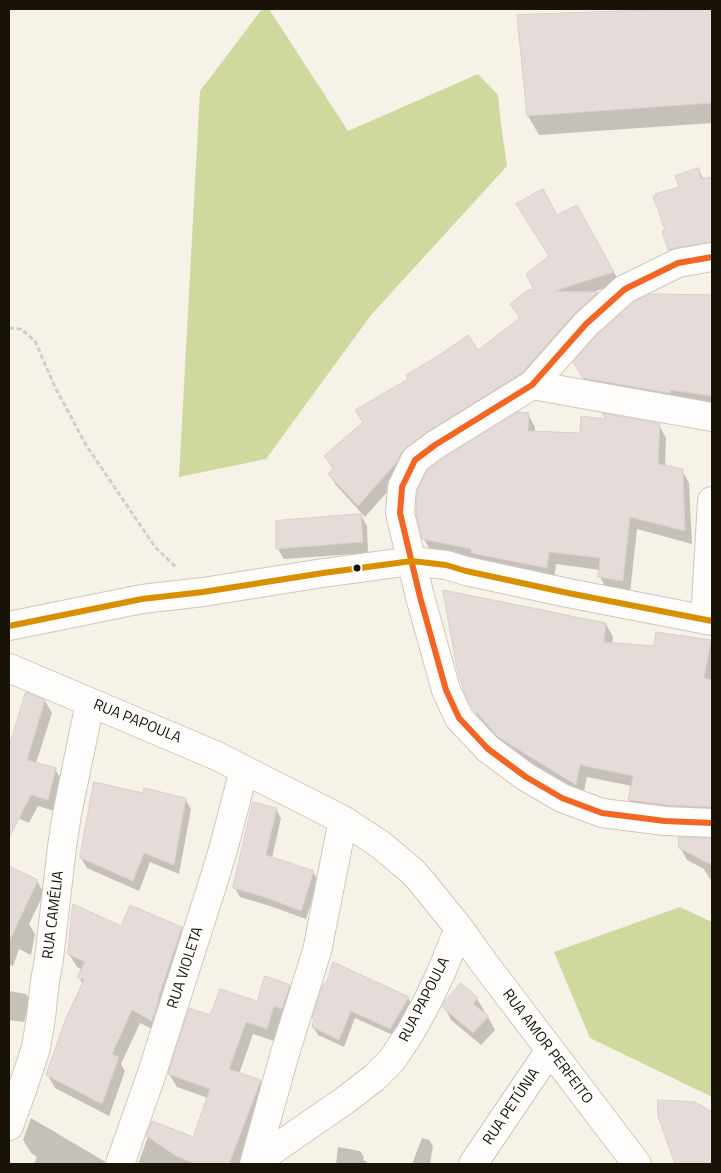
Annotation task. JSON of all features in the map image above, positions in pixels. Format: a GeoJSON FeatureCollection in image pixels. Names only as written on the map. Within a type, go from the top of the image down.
{"type":"FeatureCollection","features":[{"type":"Feature","properties":{"kind":"street"},"geometry":{"type":"LineString","coordinates":[[712,257],[678,263],[625,289],[586,324],[532,384],[435,444],[415,460],[402,487],[400,514],[420,597],[446,690],[459,718],[488,749],[526,777],[562,798],[602,813],[665,821],[712,824]]}},
{"type":"Feature","properties":{"kind":"street"},"geometry":{"type":"LineString","coordinates":[[532,384],[712,417]]}},
{"type":"Feature","properties":{"kind":"street"},"geometry":{"type":"LineString","coordinates":[[9,626],[142,599],[204,592],[412,561],[446,565],[568,593],[709,620],[712,501]]}},
{"type":"Feature","properties":{"kind":"street","name":"RUA PAPOULA"},"geometry":{"type":"LineString","coordinates":[[9,668],[171,735],[344,820],[381,845],[413,872],[459,928],[426,1004],[392,1060],[374,1078],[270,1152],[258,1164]]}},
{"type":"Feature","properties":{"kind":"street","name":"RUA CAMÉLIA"},"geometry":{"type":"LineString","coordinates":[[9,1126],[36,1048],[49,959],[60,857],[90,702]]}},
{"type":"Feature","properties":{"kind":"street","name":"RUA VIOLETA"},"geometry":{"type":"LineString","coordinates":[[120,1164],[206,908],[244,770]]}},
{"type":"Feature","properties":{"kind":"street"},"geometry":{"type":"LineString","coordinates":[[254,1164],[285,1053],[317,951],[344,820]]}},
{"type":"Feature","properties":{"kind":"street","name":"RUA AMOR PERFEITO"},"geometry":{"type":"LineString","coordinates":[[459,928],[637,1164]]}},
{"type":"Feature","properties":{"kind":"street","name":"RUA PETÚNIA"},"geometry":{"type":"LineString","coordinates":[[473,1164],[550,1050]]}},
{"type":"Feature","properties":{"kind":"path"},"geometry":{"type":"LineString","coordinates":[[9,328],[21,329],[34,340],[55,387],[86,445],[139,524],[155,547],[204,592]]}},
{"type":"Feature","properties":{"kind":"green space"},"geometry":{"type":"Polygon","coordinates":[[[262,9],[269,9],[348,131],[478,74],[498,95],[507,166],[371,315],[266,459],[179,477],[200,91],[262,9]]]}},
{"type":"Feature","properties":{"kind":"green space"},"geometry":{"type":"Polygon","coordinates":[[[680,907],[712,922],[712,1097],[590,1038],[554,952],[680,907]]]}},
{"type":"Feature","properties":{"kind":"building"},"geometry":{"type":"Polygon","coordinates":[[[712,9],[712,103],[527,116],[517,15],[712,9]]]}},
{"type":"Feature","properties":{"kind":"building"},"geometry":{"type":"Polygon","coordinates":[[[699,168],[701,179],[712,177],[712,242],[668,250],[662,231],[665,230],[653,196],[679,187],[675,176],[699,168]]]}},
{"type":"Feature","properties":{"kind":"building"},"geometry":{"type":"Polygon","coordinates":[[[543,189],[557,215],[577,205],[614,272],[555,291],[598,292],[574,314],[522,373],[427,432],[406,448],[401,453],[397,462],[358,506],[328,474],[334,468],[324,456],[363,422],[355,410],[408,379],[406,375],[468,335],[478,350],[520,318],[510,304],[528,290],[534,290],[526,274],[549,256],[516,204],[543,189]]]}},
{"type":"Feature","properties":{"kind":"building"},"geometry":{"type":"Polygon","coordinates":[[[651,294],[712,295],[712,396],[670,390],[670,394],[583,378],[573,362],[597,335],[634,302],[651,294]]]}},
{"type":"Feature","properties":{"kind":"building"},"geometry":{"type":"Polygon","coordinates":[[[518,412],[529,413],[528,431],[580,433],[581,416],[606,419],[602,413],[660,424],[658,464],[683,469],[685,531],[630,517],[623,581],[598,577],[600,558],[549,552],[547,568],[471,553],[471,549],[422,539],[416,512],[417,491],[427,470],[518,412]]]}},
{"type":"Feature","properties":{"kind":"building"},"geometry":{"type":"Polygon","coordinates":[[[361,514],[363,542],[276,549],[276,521],[361,514]]]}},
{"type":"Feature","properties":{"kind":"building"},"geometry":{"type":"Polygon","coordinates":[[[443,590],[606,623],[604,642],[654,646],[656,632],[711,640],[704,678],[712,680],[712,807],[667,805],[628,800],[633,776],[580,765],[576,785],[498,737],[467,699],[458,673],[443,590]]]}},
{"type":"Feature","properties":{"kind":"building"},"geometry":{"type":"Polygon","coordinates":[[[26,692],[45,700],[27,760],[56,768],[48,800],[31,795],[9,838],[9,747],[26,692]]]}},
{"type":"Feature","properties":{"kind":"building"},"geometry":{"type":"Polygon","coordinates":[[[94,782],[143,793],[144,788],[186,798],[174,865],[144,853],[133,881],[80,858],[94,782]]]}},
{"type":"Feature","properties":{"kind":"building"},"geometry":{"type":"Polygon","coordinates":[[[253,802],[277,808],[266,855],[314,871],[301,911],[233,888],[253,802]]]}},
{"type":"Feature","properties":{"kind":"building"},"geometry":{"type":"Polygon","coordinates":[[[679,837],[712,838],[712,865],[679,848],[679,837]]]}},
{"type":"Feature","properties":{"kind":"building"},"geometry":{"type":"Polygon","coordinates":[[[9,866],[38,880],[9,942],[9,866]]]}},
{"type":"Feature","properties":{"kind":"building"},"geometry":{"type":"Polygon","coordinates":[[[73,904],[121,926],[130,905],[182,927],[152,1021],[132,1010],[112,1054],[119,1057],[102,1104],[46,1075],[66,1018],[84,980],[77,977],[85,962],[68,954],[73,904]]]}},
{"type":"Feature","properties":{"kind":"building"},"geometry":{"type":"Polygon","coordinates":[[[333,962],[409,997],[390,1029],[351,1011],[339,1040],[312,1027],[314,1019],[312,1018],[333,962]]]}},
{"type":"Feature","properties":{"kind":"building"},"geometry":{"type":"Polygon","coordinates":[[[265,976],[290,985],[282,1009],[274,1006],[267,1029],[246,1022],[229,1069],[261,1080],[229,1164],[196,1164],[176,1156],[146,1136],[152,1121],[193,1137],[210,1089],[168,1074],[189,1008],[210,1015],[220,989],[257,1001],[265,976]]]}},
{"type":"Feature","properties":{"kind":"building"},"geometry":{"type":"Polygon","coordinates":[[[461,983],[478,998],[473,1004],[489,1016],[473,1033],[442,1007],[461,983]]]}},
{"type":"Feature","properties":{"kind":"building"},"geometry":{"type":"Polygon","coordinates":[[[658,1100],[695,1102],[712,1112],[712,1164],[675,1164],[658,1116],[658,1100]]]}},
{"type":"Feature","properties":{"kind":"transit line"},"geometry":{"type":"LineString","coordinates":[[712,257],[678,263],[625,289],[586,324],[532,385],[435,445],[415,460],[402,487],[400,513],[420,597],[446,690],[459,718],[488,749],[526,777],[562,798],[602,813],[665,821],[712,823]]}},
{"type":"Feature","properties":{"kind":"transit line"},"geometry":{"type":"LineString","coordinates":[[9,626],[142,599],[203,592],[412,561],[446,565],[568,593],[712,621]]}}]}
